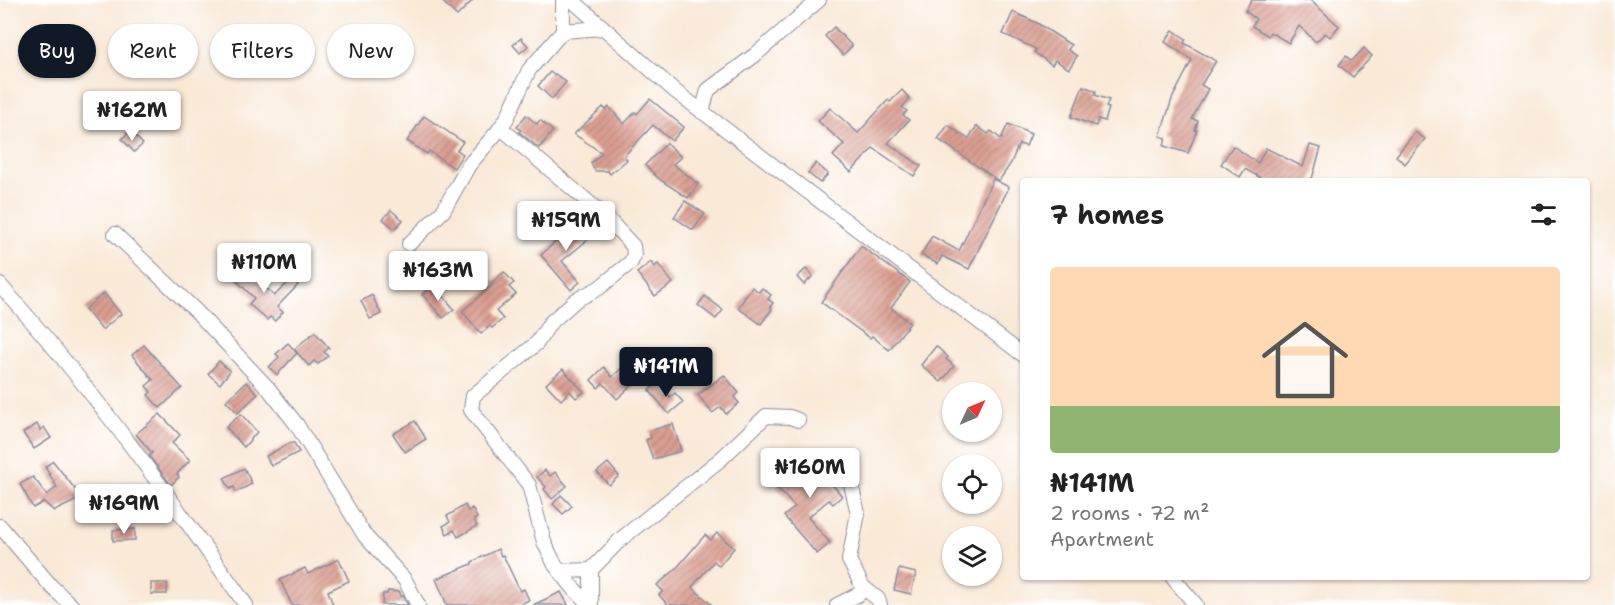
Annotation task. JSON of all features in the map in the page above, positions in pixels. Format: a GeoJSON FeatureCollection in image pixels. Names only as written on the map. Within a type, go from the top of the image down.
{"type":"FeatureCollection","features":[{"type":"Feature","properties":{"kind":"street"},"geometry":{"type":"LineString","coordinates":[[409,244],[443,211],[469,165],[501,128],[530,70],[563,31],[562,0]]}},
{"type":"Feature","properties":{"kind":"street"},"geometry":{"type":"LineString","coordinates":[[572,0],[675,91],[1020,353]]}},
{"type":"Feature","properties":{"kind":"street"},"geometry":{"type":"LineString","coordinates":[[702,112],[708,90],[755,55],[819,0]]}},
{"type":"Feature","properties":{"kind":"street"},"geometry":{"type":"LineString","coordinates":[[563,31],[603,28]]}},
{"type":"Feature","properties":{"kind":"street"},"geometry":{"type":"LineString","coordinates":[[501,128],[606,217],[633,246],[634,255],[631,262],[599,288],[576,300],[550,323],[537,343],[473,396],[471,410],[529,485],[544,542],[560,571],[590,605]]}},
{"type":"Feature","properties":{"kind":"street"},"geometry":{"type":"LineString","coordinates":[[115,234],[197,312],[268,388],[297,424],[365,536],[405,580],[418,605]]}},
{"type":"Feature","properties":{"kind":"street"},"geometry":{"type":"LineString","coordinates":[[0,285],[30,318],[110,418],[246,605]]}},
{"type":"Feature","properties":{"kind":"street"},"geometry":{"type":"LineString","coordinates":[[590,605],[591,570],[621,539],[722,458],[766,416],[790,417],[798,420]]}},
{"type":"Feature","properties":{"kind":"street"},"geometry":{"type":"LineString","coordinates":[[848,472],[858,513],[849,560],[863,587],[878,599],[880,605]]}},
{"type":"Feature","properties":{"kind":"street"},"geometry":{"type":"LineString","coordinates":[[0,526],[51,586],[71,605]]}},
{"type":"Feature","properties":{"kind":"street"},"geometry":{"type":"LineString","coordinates":[[560,571],[591,570]]}},
{"type":"Feature","properties":{"kind":"street"},"geometry":{"type":"LineString","coordinates":[[1175,580],[1196,605]]}},
{"type":"Feature","properties":{"kind":"street"},"geometry":{"type":"LineString","coordinates":[[837,605],[859,594],[863,587]]}},
{"type":"Feature","properties":{"kind":"building"},"geometry":{"type":"Polygon","coordinates":[[[441,0],[473,0],[457,16],[441,0]]]}},
{"type":"Feature","properties":{"kind":"building"},"geometry":{"type":"Polygon","coordinates":[[[1252,0],[1310,0],[1339,26],[1330,37],[1325,33],[1316,42],[1299,26],[1289,43],[1270,32],[1268,36],[1252,26],[1256,19],[1245,11],[1252,0]]]}},
{"type":"Feature","properties":{"kind":"building"},"geometry":{"type":"Polygon","coordinates":[[[1013,12],[1037,23],[1071,45],[1068,50],[1077,56],[1069,69],[1055,60],[1052,65],[1034,52],[1036,49],[1003,34],[1013,12]]]}},
{"type":"Feature","properties":{"kind":"building"},"geometry":{"type":"Polygon","coordinates":[[[834,27],[852,46],[843,55],[825,36],[834,27]]]}},
{"type":"Feature","properties":{"kind":"building"},"geometry":{"type":"Polygon","coordinates":[[[1173,30],[1186,39],[1184,43],[1216,61],[1201,85],[1208,89],[1192,119],[1198,121],[1195,130],[1197,130],[1188,153],[1164,146],[1166,138],[1160,136],[1172,99],[1192,60],[1165,42],[1173,30]]]}},
{"type":"Feature","properties":{"kind":"building"},"geometry":{"type":"Polygon","coordinates":[[[521,38],[528,46],[520,53],[513,45],[521,38]]]}},
{"type":"Feature","properties":{"kind":"building"},"geometry":{"type":"Polygon","coordinates":[[[1364,48],[1372,56],[1353,77],[1339,65],[1346,56],[1352,61],[1364,48]]]}},
{"type":"Feature","properties":{"kind":"building"},"geometry":{"type":"Polygon","coordinates":[[[550,72],[566,82],[552,99],[538,86],[550,72]]]}},
{"type":"Feature","properties":{"kind":"building"},"geometry":{"type":"Polygon","coordinates":[[[1083,86],[1096,91],[1095,95],[1109,100],[1105,121],[1098,119],[1096,126],[1071,117],[1083,86]]]}},
{"type":"Feature","properties":{"kind":"building"},"geometry":{"type":"Polygon","coordinates":[[[902,90],[910,99],[902,107],[907,111],[903,115],[909,120],[888,143],[921,166],[914,176],[873,148],[851,172],[833,156],[844,144],[818,121],[830,108],[858,133],[888,100],[890,102],[902,90]]]}},
{"type":"Feature","properties":{"kind":"building"},"geometry":{"type":"Polygon","coordinates":[[[650,99],[684,127],[672,141],[653,125],[624,156],[627,160],[610,174],[608,171],[595,171],[591,163],[602,153],[574,134],[603,107],[606,110],[609,107],[624,124],[635,112],[637,114],[650,99]]]}},
{"type":"Feature","properties":{"kind":"building"},"geometry":{"type":"Polygon","coordinates":[[[526,115],[537,124],[540,120],[553,131],[539,148],[519,132],[521,130],[517,127],[526,115]]]}},
{"type":"Feature","properties":{"kind":"building"},"geometry":{"type":"Polygon","coordinates":[[[424,116],[463,142],[457,150],[463,154],[454,168],[429,151],[427,154],[407,141],[424,116]]]}},
{"type":"Feature","properties":{"kind":"building"},"geometry":{"type":"Polygon","coordinates":[[[1008,124],[1031,134],[1026,146],[1019,144],[1011,163],[999,181],[938,139],[948,125],[968,139],[977,126],[988,134],[991,131],[1001,139],[1008,124]]]}},
{"type":"Feature","properties":{"kind":"building"},"geometry":{"type":"Polygon","coordinates":[[[130,131],[143,144],[134,152],[122,139],[130,131]]]}},
{"type":"Feature","properties":{"kind":"building"},"geometry":{"type":"Polygon","coordinates":[[[1415,132],[1425,139],[1405,164],[1396,156],[1415,132]]]}},
{"type":"Feature","properties":{"kind":"building"},"geometry":{"type":"Polygon","coordinates":[[[667,143],[681,157],[673,164],[698,184],[688,198],[659,179],[645,165],[667,143]]]}},
{"type":"Feature","properties":{"kind":"building"},"geometry":{"type":"Polygon","coordinates":[[[1310,145],[1321,148],[1312,178],[1261,178],[1245,169],[1240,177],[1221,164],[1233,146],[1258,163],[1266,148],[1303,167],[1310,145]]]}},
{"type":"Feature","properties":{"kind":"building"},"geometry":{"type":"Polygon","coordinates":[[[816,163],[828,174],[820,183],[808,173],[816,163]]]}},
{"type":"Feature","properties":{"kind":"building"},"geometry":{"type":"Polygon","coordinates":[[[993,179],[1009,187],[969,269],[942,256],[938,264],[921,255],[932,236],[959,251],[993,179]]]}},
{"type":"Feature","properties":{"kind":"building"},"geometry":{"type":"Polygon","coordinates":[[[685,201],[705,214],[693,230],[674,217],[685,201]]]}},
{"type":"Feature","properties":{"kind":"building"},"geometry":{"type":"Polygon","coordinates":[[[391,210],[403,220],[395,229],[383,219],[391,210]]]}},
{"type":"Feature","properties":{"kind":"building"},"geometry":{"type":"Polygon","coordinates":[[[575,220],[590,238],[562,261],[580,282],[571,290],[541,255],[563,235],[561,232],[575,220]]]}},
{"type":"Feature","properties":{"kind":"building"},"geometry":{"type":"Polygon","coordinates":[[[861,246],[910,282],[891,308],[910,323],[889,350],[821,302],[861,246]]]}},
{"type":"Feature","properties":{"kind":"building"},"geometry":{"type":"Polygon","coordinates":[[[651,262],[654,267],[658,264],[673,283],[655,296],[637,273],[651,262]]]}},
{"type":"Feature","properties":{"kind":"building"},"geometry":{"type":"Polygon","coordinates":[[[245,266],[274,296],[292,279],[298,285],[277,307],[283,312],[275,321],[270,317],[267,320],[249,304],[254,298],[236,280],[238,278],[235,275],[245,266]]]}},
{"type":"Feature","properties":{"kind":"building"},"geometry":{"type":"Polygon","coordinates":[[[806,269],[813,276],[804,285],[797,277],[806,269]]]}},
{"type":"Feature","properties":{"kind":"building"},"geometry":{"type":"Polygon","coordinates":[[[504,272],[514,283],[509,287],[516,294],[496,311],[503,319],[481,334],[462,311],[504,272]]]}},
{"type":"Feature","properties":{"kind":"building"},"geometry":{"type":"Polygon","coordinates":[[[431,287],[437,289],[454,309],[443,318],[422,294],[431,287]]]}},
{"type":"Feature","properties":{"kind":"building"},"geometry":{"type":"Polygon","coordinates":[[[752,287],[759,292],[762,288],[771,295],[768,299],[773,303],[770,307],[772,309],[761,324],[738,308],[752,287]]]}},
{"type":"Feature","properties":{"kind":"building"},"geometry":{"type":"Polygon","coordinates":[[[104,293],[121,314],[102,330],[85,309],[104,293]]]}},
{"type":"Feature","properties":{"kind":"building"},"geometry":{"type":"Polygon","coordinates":[[[372,295],[381,314],[370,319],[361,301],[372,295]]]}},
{"type":"Feature","properties":{"kind":"building"},"geometry":{"type":"Polygon","coordinates":[[[705,296],[723,310],[716,319],[698,305],[705,296]]]}},
{"type":"Feature","properties":{"kind":"building"},"geometry":{"type":"Polygon","coordinates":[[[315,332],[329,348],[324,352],[328,356],[318,364],[314,361],[309,366],[294,349],[315,332]]]}},
{"type":"Feature","properties":{"kind":"building"},"geometry":{"type":"Polygon","coordinates":[[[288,343],[297,353],[277,375],[269,367],[279,357],[276,354],[288,343]]]}},
{"type":"Feature","properties":{"kind":"building"},"geometry":{"type":"Polygon","coordinates":[[[144,345],[182,388],[160,408],[148,395],[151,392],[146,386],[153,380],[132,355],[144,345]]]}},
{"type":"Feature","properties":{"kind":"building"},"geometry":{"type":"Polygon","coordinates":[[[936,346],[954,366],[941,382],[921,365],[936,346]]]}},
{"type":"Feature","properties":{"kind":"building"},"geometry":{"type":"Polygon","coordinates":[[[219,361],[230,371],[220,384],[208,374],[219,361]]]}},
{"type":"Feature","properties":{"kind":"building"},"geometry":{"type":"Polygon","coordinates":[[[624,366],[637,381],[617,399],[603,383],[598,388],[591,380],[604,367],[612,377],[624,366]]]}},
{"type":"Feature","properties":{"kind":"building"},"geometry":{"type":"Polygon","coordinates":[[[563,369],[584,392],[576,398],[570,391],[561,400],[546,384],[563,369]]]}},
{"type":"Feature","properties":{"kind":"building"},"geometry":{"type":"Polygon","coordinates":[[[724,375],[739,393],[734,397],[739,403],[726,414],[721,407],[712,413],[698,395],[724,375]]]}},
{"type":"Feature","properties":{"kind":"building"},"geometry":{"type":"Polygon","coordinates":[[[246,382],[258,394],[238,413],[226,401],[246,382]]]}},
{"type":"Feature","properties":{"kind":"building"},"geometry":{"type":"Polygon","coordinates":[[[658,382],[670,397],[675,393],[683,402],[669,414],[649,390],[658,382]]]}},
{"type":"Feature","properties":{"kind":"building"},"geometry":{"type":"Polygon","coordinates":[[[160,414],[180,435],[172,443],[190,460],[177,474],[179,477],[171,485],[149,456],[152,453],[136,434],[160,414]]]}},
{"type":"Feature","properties":{"kind":"building"},"geometry":{"type":"Polygon","coordinates":[[[241,414],[257,432],[244,447],[226,427],[241,414]]]}},
{"type":"Feature","properties":{"kind":"building"},"geometry":{"type":"Polygon","coordinates":[[[415,421],[426,439],[405,452],[393,434],[415,421]]]}},
{"type":"Feature","properties":{"kind":"building"},"geometry":{"type":"Polygon","coordinates":[[[37,424],[40,430],[44,427],[51,438],[34,449],[23,433],[37,424]]]}},
{"type":"Feature","properties":{"kind":"building"},"geometry":{"type":"Polygon","coordinates":[[[673,424],[681,451],[653,459],[646,440],[651,438],[649,431],[673,424]]]}},
{"type":"Feature","properties":{"kind":"building"},"geometry":{"type":"Polygon","coordinates":[[[294,443],[299,452],[271,466],[266,456],[294,443]]]}},
{"type":"Feature","properties":{"kind":"building"},"geometry":{"type":"Polygon","coordinates":[[[820,453],[825,458],[827,456],[836,466],[825,476],[842,496],[833,504],[829,500],[808,517],[830,543],[817,554],[784,516],[795,507],[776,487],[791,472],[795,476],[820,453]]]}},
{"type":"Feature","properties":{"kind":"building"},"geometry":{"type":"Polygon","coordinates":[[[53,461],[82,498],[54,511],[44,502],[33,508],[20,484],[33,477],[47,495],[57,487],[45,467],[53,461]]]}},
{"type":"Feature","properties":{"kind":"building"},"geometry":{"type":"Polygon","coordinates":[[[608,463],[619,476],[609,485],[597,472],[608,463]]]}},
{"type":"Feature","properties":{"kind":"building"},"geometry":{"type":"Polygon","coordinates":[[[244,468],[252,484],[236,492],[234,487],[230,489],[224,478],[244,468]]]}},
{"type":"Feature","properties":{"kind":"building"},"geometry":{"type":"Polygon","coordinates":[[[545,470],[550,476],[555,472],[567,486],[552,499],[544,489],[546,487],[537,477],[545,470]]]}},
{"type":"Feature","properties":{"kind":"building"},"geometry":{"type":"Polygon","coordinates":[[[561,495],[572,506],[563,514],[553,504],[561,495]]]}},
{"type":"Feature","properties":{"kind":"building"},"geometry":{"type":"Polygon","coordinates":[[[465,505],[468,511],[472,508],[477,518],[474,520],[477,526],[458,537],[454,530],[447,534],[443,526],[450,522],[447,516],[465,505]]]}},
{"type":"Feature","properties":{"kind":"building"},"geometry":{"type":"Polygon","coordinates":[[[135,529],[135,540],[113,541],[113,530],[135,529]]]}},
{"type":"Feature","properties":{"kind":"building"},"geometry":{"type":"Polygon","coordinates":[[[717,533],[734,548],[719,566],[714,561],[692,587],[712,605],[668,605],[659,595],[663,591],[657,585],[675,570],[705,535],[711,540],[717,533]]]}},
{"type":"Feature","properties":{"kind":"building"},"geometry":{"type":"Polygon","coordinates":[[[498,549],[520,591],[524,589],[529,600],[519,605],[447,605],[436,579],[472,564],[498,549]]]}},
{"type":"Feature","properties":{"kind":"building"},"geometry":{"type":"Polygon","coordinates":[[[339,559],[349,581],[328,591],[333,605],[292,605],[280,580],[305,568],[308,574],[339,559]]]}},
{"type":"Feature","properties":{"kind":"building"},"geometry":{"type":"Polygon","coordinates":[[[899,569],[916,573],[911,594],[894,590],[899,569]]]}},
{"type":"Feature","properties":{"kind":"building"},"geometry":{"type":"Polygon","coordinates":[[[151,583],[167,583],[167,594],[151,594],[151,583]]]}},
{"type":"Feature","properties":{"kind":"building"},"geometry":{"type":"Polygon","coordinates":[[[388,591],[400,592],[400,596],[403,596],[408,605],[382,605],[383,594],[387,594],[388,591]]]}},
{"type":"Feature","properties":{"kind":"building"},"geometry":{"type":"Polygon","coordinates":[[[561,592],[568,605],[533,605],[561,592]]]}}]}
